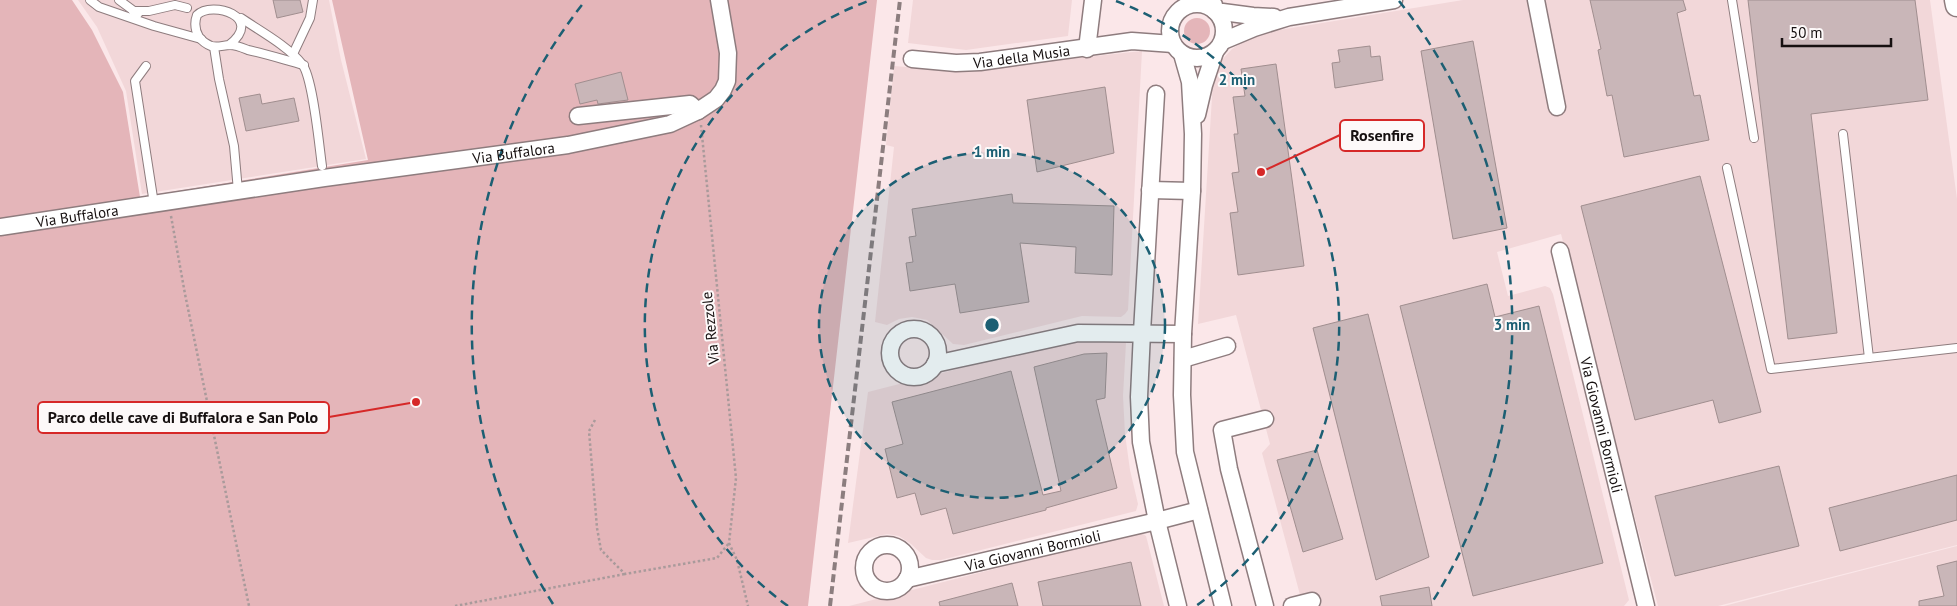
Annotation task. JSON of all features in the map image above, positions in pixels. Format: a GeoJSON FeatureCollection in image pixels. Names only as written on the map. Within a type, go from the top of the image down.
{"type":"FeatureCollection","features":[{"type":"Feature","properties":{"kind":"main road"},"geometry":{"type":"LineString","coordinates":[[1956,0],[1957,5]]}},
{"type":"Feature","properties":{"kind":"street","name":"Via Buffalora"},"geometry":{"type":"LineString","coordinates":[[0,227],[238,191],[323,172],[568,145],[670,124],[698,111],[716,99],[727,81],[728,53],[719,0]]}},
{"type":"Feature","properties":{"kind":"street"},"geometry":{"type":"LineString","coordinates":[[1087,49],[1093,0]]}},
{"type":"Feature","properties":{"kind":"street","name":"Via della Musia"},"geometry":{"type":"LineString","coordinates":[[1132,41],[1177,49],[1190,58],[1199,59],[1208,57],[1219,46],[1254,28],[1289,17],[1394,0]]}},
{"type":"Feature","properties":{"kind":"street"},"geometry":{"type":"LineString","coordinates":[[1536,0],[1557,107]]}},
{"type":"Feature","properties":{"kind":"street","name":"Via della Musia"},"geometry":{"type":"LineString","coordinates":[[912,59],[956,63],[980,62],[1087,49],[1132,41],[1171,23],[1186,3],[1214,5],[1253,16],[1289,17]]}},
{"type":"Feature","properties":{"kind":"street"},"geometry":{"type":"LineString","coordinates":[[1193,134],[1204,86],[1219,46],[1223,24],[1214,5]]}},
{"type":"Feature","properties":{"kind":"street"},"geometry":{"type":"LineString","coordinates":[[1171,23],[1170,30],[1190,82],[1193,134],[1192,191],[1183,334],[1182,395],[1185,452],[1222,606]]}},
{"type":"Feature","properties":{"kind":"street"},"geometry":{"type":"LineString","coordinates":[[1156,94],[1139,397],[1141,442],[1157,521],[1178,606]]}},
{"type":"Feature","properties":{"kind":"street"},"geometry":{"type":"LineString","coordinates":[[578,116],[690,104],[698,111]]}},
{"type":"Feature","properties":{"kind":"street"},"geometry":{"type":"LineString","coordinates":[[1150,190],[1192,191]]}},
{"type":"Feature","properties":{"kind":"street","name":"Via Giovanni Bormioli"},"geometry":{"type":"LineString","coordinates":[[1560,251],[1644,604]]}},
{"type":"Feature","properties":{"kind":"street"},"geometry":{"type":"LineString","coordinates":[[935,364],[1078,333],[1142,332],[1183,334]]}},
{"type":"Feature","properties":{"kind":"street"},"geometry":{"type":"LineString","coordinates":[[1183,359],[1228,346]]}},
{"type":"Feature","properties":{"kind":"street"},"geometry":{"type":"LineString","coordinates":[[1265,419],[1222,430],[1229,469],[1265,606]]}},
{"type":"Feature","properties":{"kind":"street","name":"Via Giovanni Bormioli"},"geometry":{"type":"LineString","coordinates":[[907,579],[1199,510]]}},
{"type":"Feature","properties":{"kind":"street"},"geometry":{"type":"LineString","coordinates":[[1292,606],[1312,601]]}},
{"type":"Feature","properties":{"kind":"lane"},"geometry":{"type":"LineString","coordinates":[[90,0],[99,7],[154,26],[201,39],[214,47],[229,45],[304,65]]}},
{"type":"Feature","properties":{"kind":"lane"},"geometry":{"type":"LineString","coordinates":[[119,0],[154,26]]}},
{"type":"Feature","properties":{"kind":"lane"},"geometry":{"type":"LineString","coordinates":[[183,0],[187,8]]}},
{"type":"Feature","properties":{"kind":"lane"},"geometry":{"type":"LineString","coordinates":[[293,54],[310,18],[313,0]]}},
{"type":"Feature","properties":{"kind":"lane"},"geometry":{"type":"LineString","coordinates":[[1732,0],[1754,138]]}},
{"type":"Feature","properties":{"kind":"lane"},"geometry":{"type":"LineString","coordinates":[[201,39],[195,26],[199,11],[211,2],[222,2],[237,11],[241,18],[242,26],[240,33],[236,40],[229,45]]}},
{"type":"Feature","properties":{"kind":"lane"},"geometry":{"type":"LineString","coordinates":[[134,11],[149,11],[175,5],[199,11]]}},
{"type":"Feature","properties":{"kind":"lane"},"geometry":{"type":"LineString","coordinates":[[241,18],[293,54],[304,65],[309,81],[323,172]]}},
{"type":"Feature","properties":{"kind":"lane"},"geometry":{"type":"LineString","coordinates":[[214,47],[219,80],[234,146],[238,191]]}},
{"type":"Feature","properties":{"kind":"lane"},"geometry":{"type":"LineString","coordinates":[[146,66],[135,81],[161,204]]}},
{"type":"Feature","properties":{"kind":"lane"},"geometry":{"type":"LineString","coordinates":[[1843,134],[1869,358]]}},
{"type":"Feature","properties":{"kind":"lane"},"geometry":{"type":"LineString","coordinates":[[1727,168],[1771,369],[1957,348]]}},
{"type":"Feature","properties":{"kind":"path","name":"Via Rezzole"},"geometry":{"type":"LineString","coordinates":[[698,111],[702,130],[736,478],[729,543],[737,560],[748,606]]}},
{"type":"Feature","properties":{"kind":"path"},"geometry":{"type":"LineString","coordinates":[[161,204],[187,304],[250,606]]}},
{"type":"Feature","properties":{"kind":"path"},"geometry":{"type":"LineString","coordinates":[[595,420],[589,431],[596,528],[601,550],[625,574]]}},
{"type":"Feature","properties":{"kind":"path"},"geometry":{"type":"LineString","coordinates":[[455,606],[717,558],[729,543]]}},
{"type":"Feature","properties":{"kind":"shaded area"},"geometry":{"type":"Polygon","coordinates":[[[0,0],[72,0],[92,30],[123,92],[140,197],[368,160],[332,0],[877,0],[808,606],[0,606],[0,0]]]}},
{"type":"Feature","properties":{"kind":"shaded area"},"geometry":{"type":"Polygon","coordinates":[[[78,0],[329,0],[341,60],[366,159],[142,194],[126,91],[97,27],[78,0]]]}},
{"type":"Feature","properties":{"kind":"shaded area"},"geometry":{"type":"Polygon","coordinates":[[[913,0],[1072,0],[1068,36],[966,50],[908,43],[913,0]]]}},
{"type":"Feature","properties":{"kind":"shaded area"},"geometry":{"type":"Polygon","coordinates":[[[1463,0],[1930,0],[1957,199],[1957,545],[1718,606],[1658,606],[1561,234],[1497,252],[1508,296],[1545,286],[1550,288],[1553,294],[1629,600],[1624,606],[1303,606],[1262,453],[1270,444],[1236,315],[1198,324],[1213,81],[1219,63],[1232,49],[1247,39],[1267,32],[1463,0]]]}},
{"type":"Feature","properties":{"kind":"shaded area"},"geometry":{"type":"Polygon","coordinates":[[[1197,18],[1206,22],[1210,31],[1206,40],[1197,44],[1188,40],[1184,31],[1188,22],[1197,18]]]}},
{"type":"Feature","properties":{"kind":"shaded area"},"geometry":{"type":"Polygon","coordinates":[[[1142,51],[1128,310],[1125,314],[1121,317],[1082,316],[964,345],[953,344],[927,320],[912,317],[899,319],[887,325],[875,322],[894,147],[886,145],[894,66],[958,71],[1142,51]]]}},
{"type":"Feature","properties":{"kind":"shaded area"},"geometry":{"type":"Polygon","coordinates":[[[1122,338],[1126,343],[1123,396],[1125,434],[1130,470],[1138,504],[1136,511],[941,560],[926,558],[899,536],[887,534],[848,543],[868,392],[1051,345],[1082,339],[1122,338]]]}},
{"type":"Feature","properties":{"kind":"shaded area"},"geometry":{"type":"Polygon","coordinates":[[[1140,532],[1146,536],[1164,606],[849,606],[1140,532]]]}},
{"type":"Feature","properties":{"kind":"shaded area"},"geometry":{"type":"Polygon","coordinates":[[[1957,546],[1957,606],[1724,606],[1957,546]]]}},
{"type":"Feature","properties":{"kind":"building"},"geometry":{"type":"Polygon","coordinates":[[[273,0],[300,0],[303,12],[277,18],[273,0]]]}},
{"type":"Feature","properties":{"kind":"building"},"geometry":{"type":"Polygon","coordinates":[[[1590,0],[1683,0],[1686,10],[1677,13],[1694,96],[1700,95],[1709,140],[1624,157],[1612,95],[1607,96],[1598,50],[1601,49],[1590,0]]]}},
{"type":"Feature","properties":{"kind":"building"},"geometry":{"type":"Polygon","coordinates":[[[1748,0],[1915,0],[1928,100],[1811,114],[1837,333],[1788,339],[1748,0]]]}},
{"type":"Feature","properties":{"kind":"building"},"geometry":{"type":"Polygon","coordinates":[[[1473,41],[1507,228],[1453,239],[1421,51],[1473,41]]]}},
{"type":"Feature","properties":{"kind":"building"},"geometry":{"type":"Polygon","coordinates":[[[1370,46],[1371,57],[1380,56],[1383,80],[1335,88],[1332,63],[1340,62],[1338,50],[1370,46]]]}},
{"type":"Feature","properties":{"kind":"building"},"geometry":{"type":"Polygon","coordinates":[[[1276,64],[1304,266],[1238,275],[1230,213],[1238,212],[1232,173],[1239,172],[1234,134],[1238,134],[1233,97],[1245,96],[1241,69],[1276,64]]]}},
{"type":"Feature","properties":{"kind":"building"},"geometry":{"type":"Polygon","coordinates":[[[621,72],[628,100],[598,104],[597,100],[580,104],[575,84],[621,72]]]}},
{"type":"Feature","properties":{"kind":"building"},"geometry":{"type":"Polygon","coordinates":[[[1105,87],[1114,153],[1037,172],[1027,100],[1105,87]]]}},
{"type":"Feature","properties":{"kind":"building"},"geometry":{"type":"Polygon","coordinates":[[[260,94],[262,104],[294,98],[299,121],[246,131],[239,98],[260,94]]]}},
{"type":"Feature","properties":{"kind":"building"},"geometry":{"type":"Polygon","coordinates":[[[1700,176],[1761,412],[1719,423],[1713,400],[1635,420],[1581,206],[1700,176]]]}},
{"type":"Feature","properties":{"kind":"building"},"geometry":{"type":"Polygon","coordinates":[[[1012,194],[1013,203],[1114,206],[1112,275],[1075,273],[1076,247],[1020,243],[1029,302],[960,313],[955,284],[910,291],[906,263],[913,262],[909,237],[916,236],[912,209],[1012,194]]]}},
{"type":"Feature","properties":{"kind":"building"},"geometry":{"type":"Polygon","coordinates":[[[1487,284],[1495,317],[1539,306],[1603,563],[1473,596],[1400,306],[1487,284]]]}},
{"type":"Feature","properties":{"kind":"building"},"geometry":{"type":"Polygon","coordinates":[[[1368,314],[1429,557],[1376,580],[1313,328],[1368,314]]]}},
{"type":"Feature","properties":{"kind":"building"},"geometry":{"type":"Polygon","coordinates":[[[1107,353],[1105,398],[1096,400],[1117,488],[1046,508],[1046,510],[953,534],[946,508],[921,515],[915,493],[897,498],[885,449],[903,444],[892,402],[1011,371],[1043,495],[1061,491],[1034,367],[1084,354],[1107,353]]]}},
{"type":"Feature","properties":{"kind":"building"},"geometry":{"type":"Polygon","coordinates":[[[1317,450],[1343,539],[1303,552],[1277,460],[1317,450]]]}},
{"type":"Feature","properties":{"kind":"building"},"geometry":{"type":"Polygon","coordinates":[[[1779,466],[1799,546],[1675,576],[1655,496],[1779,466]]]}},
{"type":"Feature","properties":{"kind":"building"},"geometry":{"type":"Polygon","coordinates":[[[1957,475],[1957,520],[1840,551],[1829,508],[1957,475]]]}},
{"type":"Feature","properties":{"kind":"building"},"geometry":{"type":"Polygon","coordinates":[[[1957,561],[1957,606],[1919,606],[1919,601],[1944,596],[1937,566],[1957,561]]]}},
{"type":"Feature","properties":{"kind":"building"},"geometry":{"type":"Polygon","coordinates":[[[1131,562],[1141,606],[1043,606],[1038,582],[1131,562]]]}},
{"type":"Feature","properties":{"kind":"building"},"geometry":{"type":"Polygon","coordinates":[[[1012,583],[1018,606],[940,606],[939,602],[1012,583]]]}},
{"type":"Feature","properties":{"kind":"building"},"geometry":{"type":"Polygon","coordinates":[[[1429,587],[1432,606],[1382,606],[1380,596],[1429,587]]]}},
{"type":"Feature","properties":{"kind":"railway"},"geometry":{"type":"LineString","coordinates":[[830,606],[900,0]]}},
{"type":"Feature","properties":{"kind":"place","name":"Rosenfire"},"geometry":{"type":"Point","coordinates":[1261,172]}},
{"type":"Feature","properties":{"kind":"place","name":"Parco delle cave di Buffalora e San Polo"},"geometry":{"type":"Point","coordinates":[416,402]}}]}
